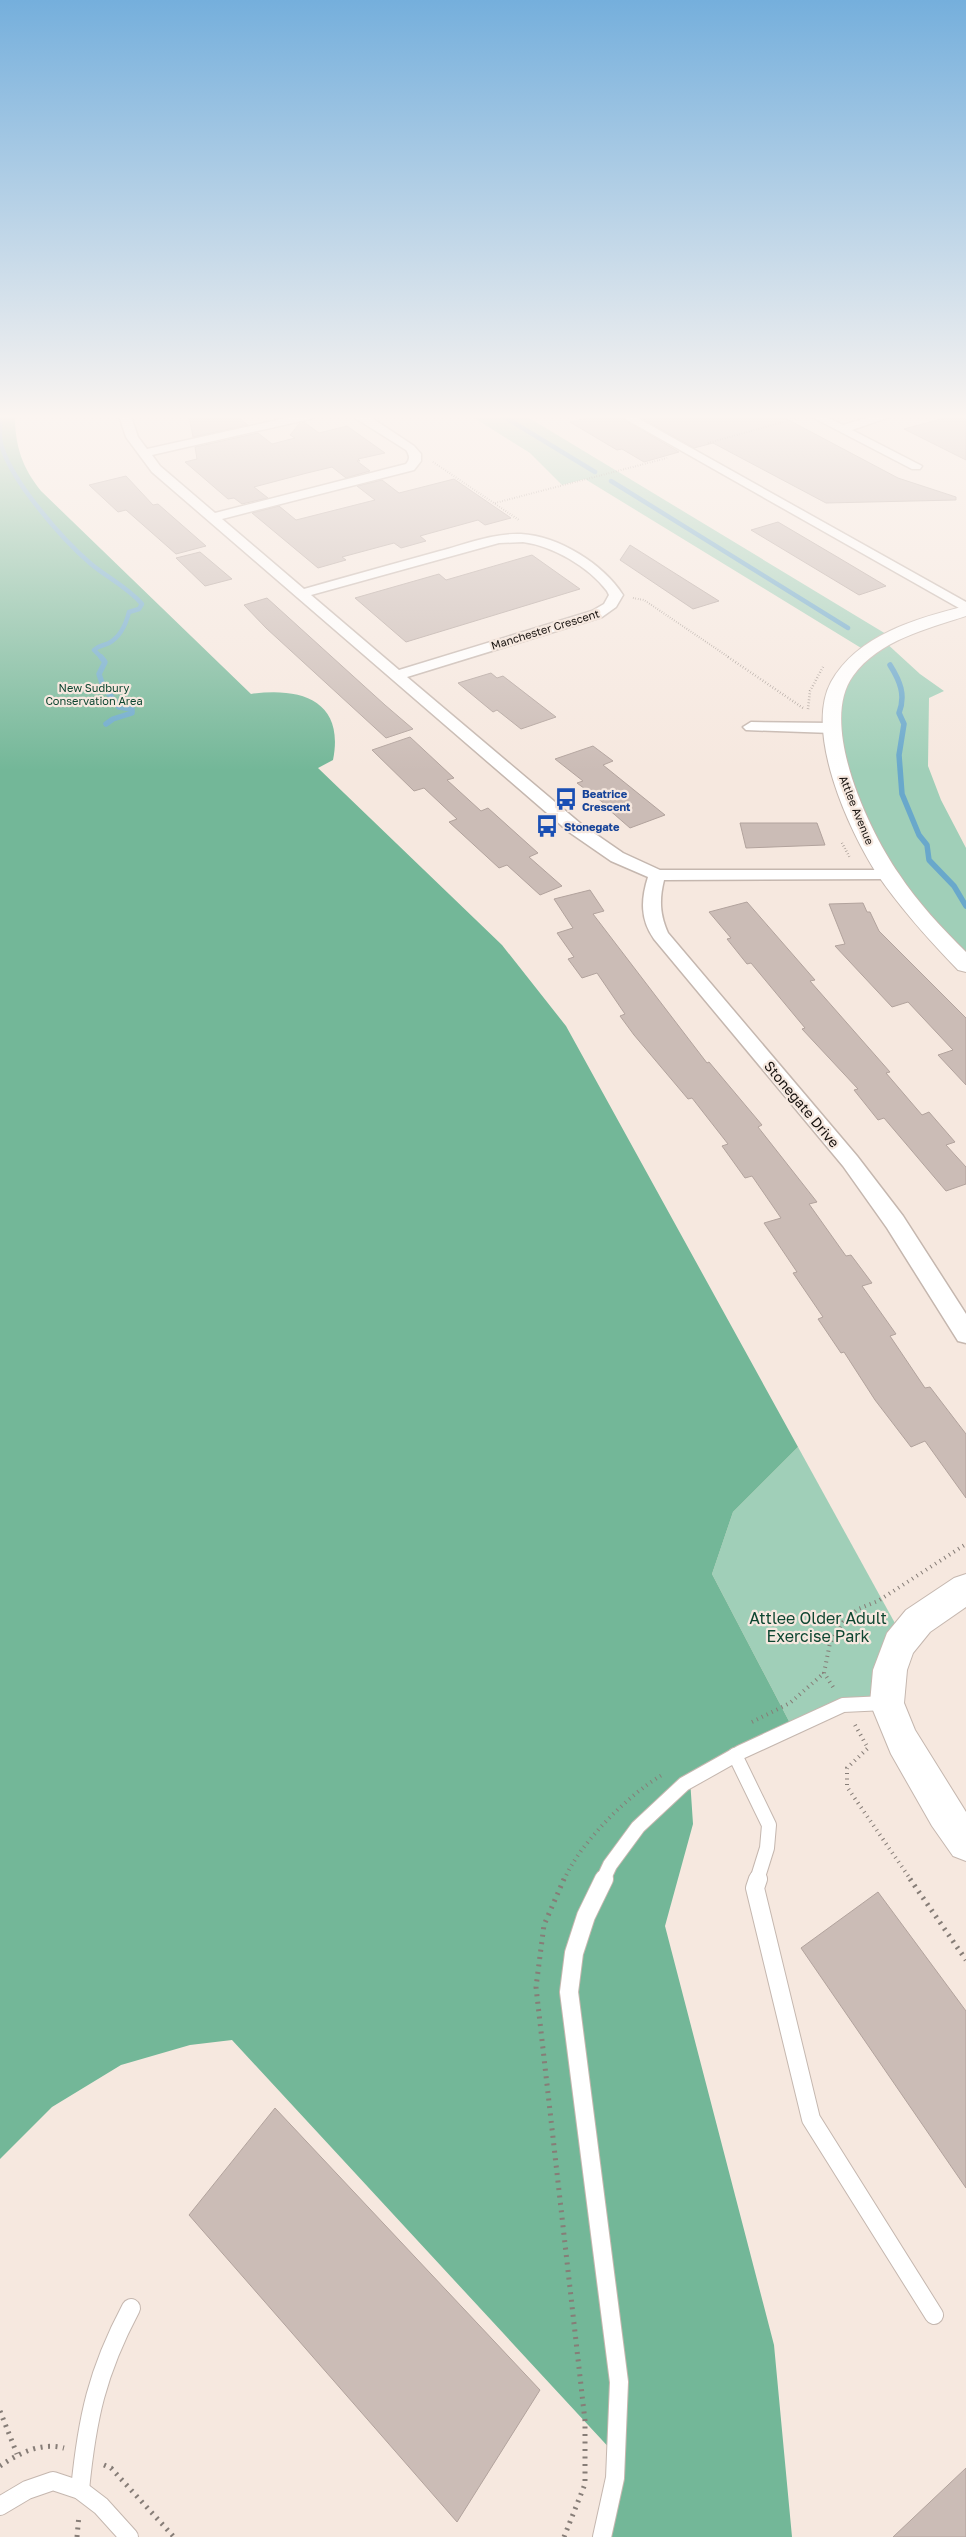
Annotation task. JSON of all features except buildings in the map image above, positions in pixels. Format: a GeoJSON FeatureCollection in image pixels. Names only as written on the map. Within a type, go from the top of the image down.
{"type":"FeatureCollection","features":[{"type":"Feature","properties":{"kind":"street"},"geometry":{"type":"LineString","coordinates":[[232,534],[581,833],[617,857],[657,875],[888,874]]}},
{"type":"Feature","properties":{"kind":"street"},"geometry":{"type":"LineString","coordinates":[[835,534],[966,609]]}},
{"type":"Feature","properties":{"kind":"street"},"geometry":{"type":"LineString","coordinates":[[303,594],[498,539],[517,536],[530,538],[557,547],[604,578],[616,595]]}},
{"type":"Feature","properties":{"kind":"street","name":"Manchester Crescent"},"geometry":{"type":"LineString","coordinates":[[398,675],[597,614],[608,609],[614,602],[616,595]]}},
{"type":"Feature","properties":{"kind":"street","name":"Attlee Avenue"},"geometry":{"type":"LineString","coordinates":[[966,609],[889,639],[864,655],[852,666],[837,688],[831,713],[832,728],[851,798],[870,845],[888,874],[966,965]]}},
{"type":"Feature","properties":{"kind":"street"},"geometry":{"type":"LineString","coordinates":[[751,727],[832,728]]}},
{"type":"Feature","properties":{"kind":"street","name":"Stonegate Drive"},"geometry":{"type":"LineString","coordinates":[[657,875],[652,893],[650,916],[660,935],[850,1161],[895,1222],[966,1334]]}},
{"type":"Feature","properties":{"kind":"street"},"geometry":{"type":"LineString","coordinates":[[966,1589],[918,1620],[899,1644],[890,1670],[887,1703],[903,1742],[945,1813],[966,1843]]}},
{"type":"Feature","properties":{"kind":"lane"},"geometry":{"type":"LineString","coordinates":[[602,2537],[615,2478],[619,2382],[569,1992],[574,1953],[586,1916],[610,1865],[638,1827],[684,1784],[735,1755],[843,1705],[887,1703]]}},
{"type":"Feature","properties":{"kind":"lane"},"geometry":{"type":"LineString","coordinates":[[735,1755],[769,1825],[767,1848],[754,1888],[811,2120],[934,2315]]}},
{"type":"Feature","properties":{"kind":"lane"},"geometry":{"type":"LineString","coordinates":[[80,2490],[90,2414],[108,2354],[131,2308]]}},
{"type":"Feature","properties":{"kind":"lane"},"geometry":{"type":"LineString","coordinates":[[0,2506],[27,2490],[53,2481],[80,2490],[102,2506],[129,2537]]}},
{"type":"Feature","properties":{"kind":"path"},"geometry":{"type":"LineString","coordinates":[[616,595],[644,600],[808,711]]}},
{"type":"Feature","properties":{"kind":"path"},"geometry":{"type":"LineString","coordinates":[[746,1726],[790,1703],[824,1673]]}},
{"type":"Feature","properties":{"kind":"path"},"geometry":{"type":"LineString","coordinates":[[564,2537],[585,2484],[585,2421],[536,1987],[544,1925],[566,1874],[602,1825],[643,1786],[669,1771]]}},
{"type":"Feature","properties":{"kind":"path"},"geometry":{"type":"LineString","coordinates":[[0,2411],[17,2454]]}},
{"type":"Feature","properties":{"kind":"green space","name":"New Sudbury Conservation Area"},"geometry":{"type":"Polygon","coordinates":[[[0,534],[86,534],[251,694],[269,692],[302,696],[315,702],[325,711],[332,723],[335,740],[333,760],[318,768],[502,945],[566,1026],[798,1447],[733,1512],[712,1574],[791,1725],[690,1779],[693,1824],[665,1926],[774,2345],[792,2537],[598,2537],[614,2453],[232,2040],[190,2045],[121,2065],[52,2107],[0,2159],[0,534]]]}},
{"type":"Feature","properties":{"kind":"green space"},"geometry":{"type":"Polygon","coordinates":[[[675,534],[722,534],[891,637],[884,641],[920,674],[944,691],[929,698],[928,766],[941,800],[966,848],[966,966],[869,844],[830,712],[866,651],[675,534]]]}},
{"type":"Feature","properties":{"kind":"green space","name":"Attlee Older Adult Exercise Park"},"geometry":{"type":"Polygon","coordinates":[[[798,1447],[902,1636],[885,1701],[791,1725],[712,1574],[733,1512],[798,1447]]]}},
{"type":"Feature","properties":{"kind":"waterway"},"geometry":{"type":"LineString","coordinates":[[61,534],[91,564],[142,604],[139,609],[129,612],[124,626],[116,637],[109,643],[99,646],[94,650],[101,657]]}},
{"type":"Feature","properties":{"kind":"waterway"},"geometry":{"type":"LineString","coordinates":[[697,534],[848,628]]}},
{"type":"Feature","properties":{"kind":"waterway"},"geometry":{"type":"LineString","coordinates":[[101,657],[105,662],[99,674],[103,686],[119,707],[132,709],[132,713],[113,719],[106,724]]}},
{"type":"Feature","properties":{"kind":"waterway"},"geometry":{"type":"LineString","coordinates":[[890,665],[897,677],[902,694],[899,713],[904,724],[899,755],[902,794],[919,835],[927,845],[929,860],[954,886],[966,906]]}},
{"type":"Feature","properties":{"kind":"place","name":"Beatrice Crescent"},"geometry":{"type":"Point","coordinates":[566,799]}},
{"type":"Feature","properties":{"kind":"place","name":"Stonegate"},"geometry":{"type":"Point","coordinates":[547,826]}}]}
